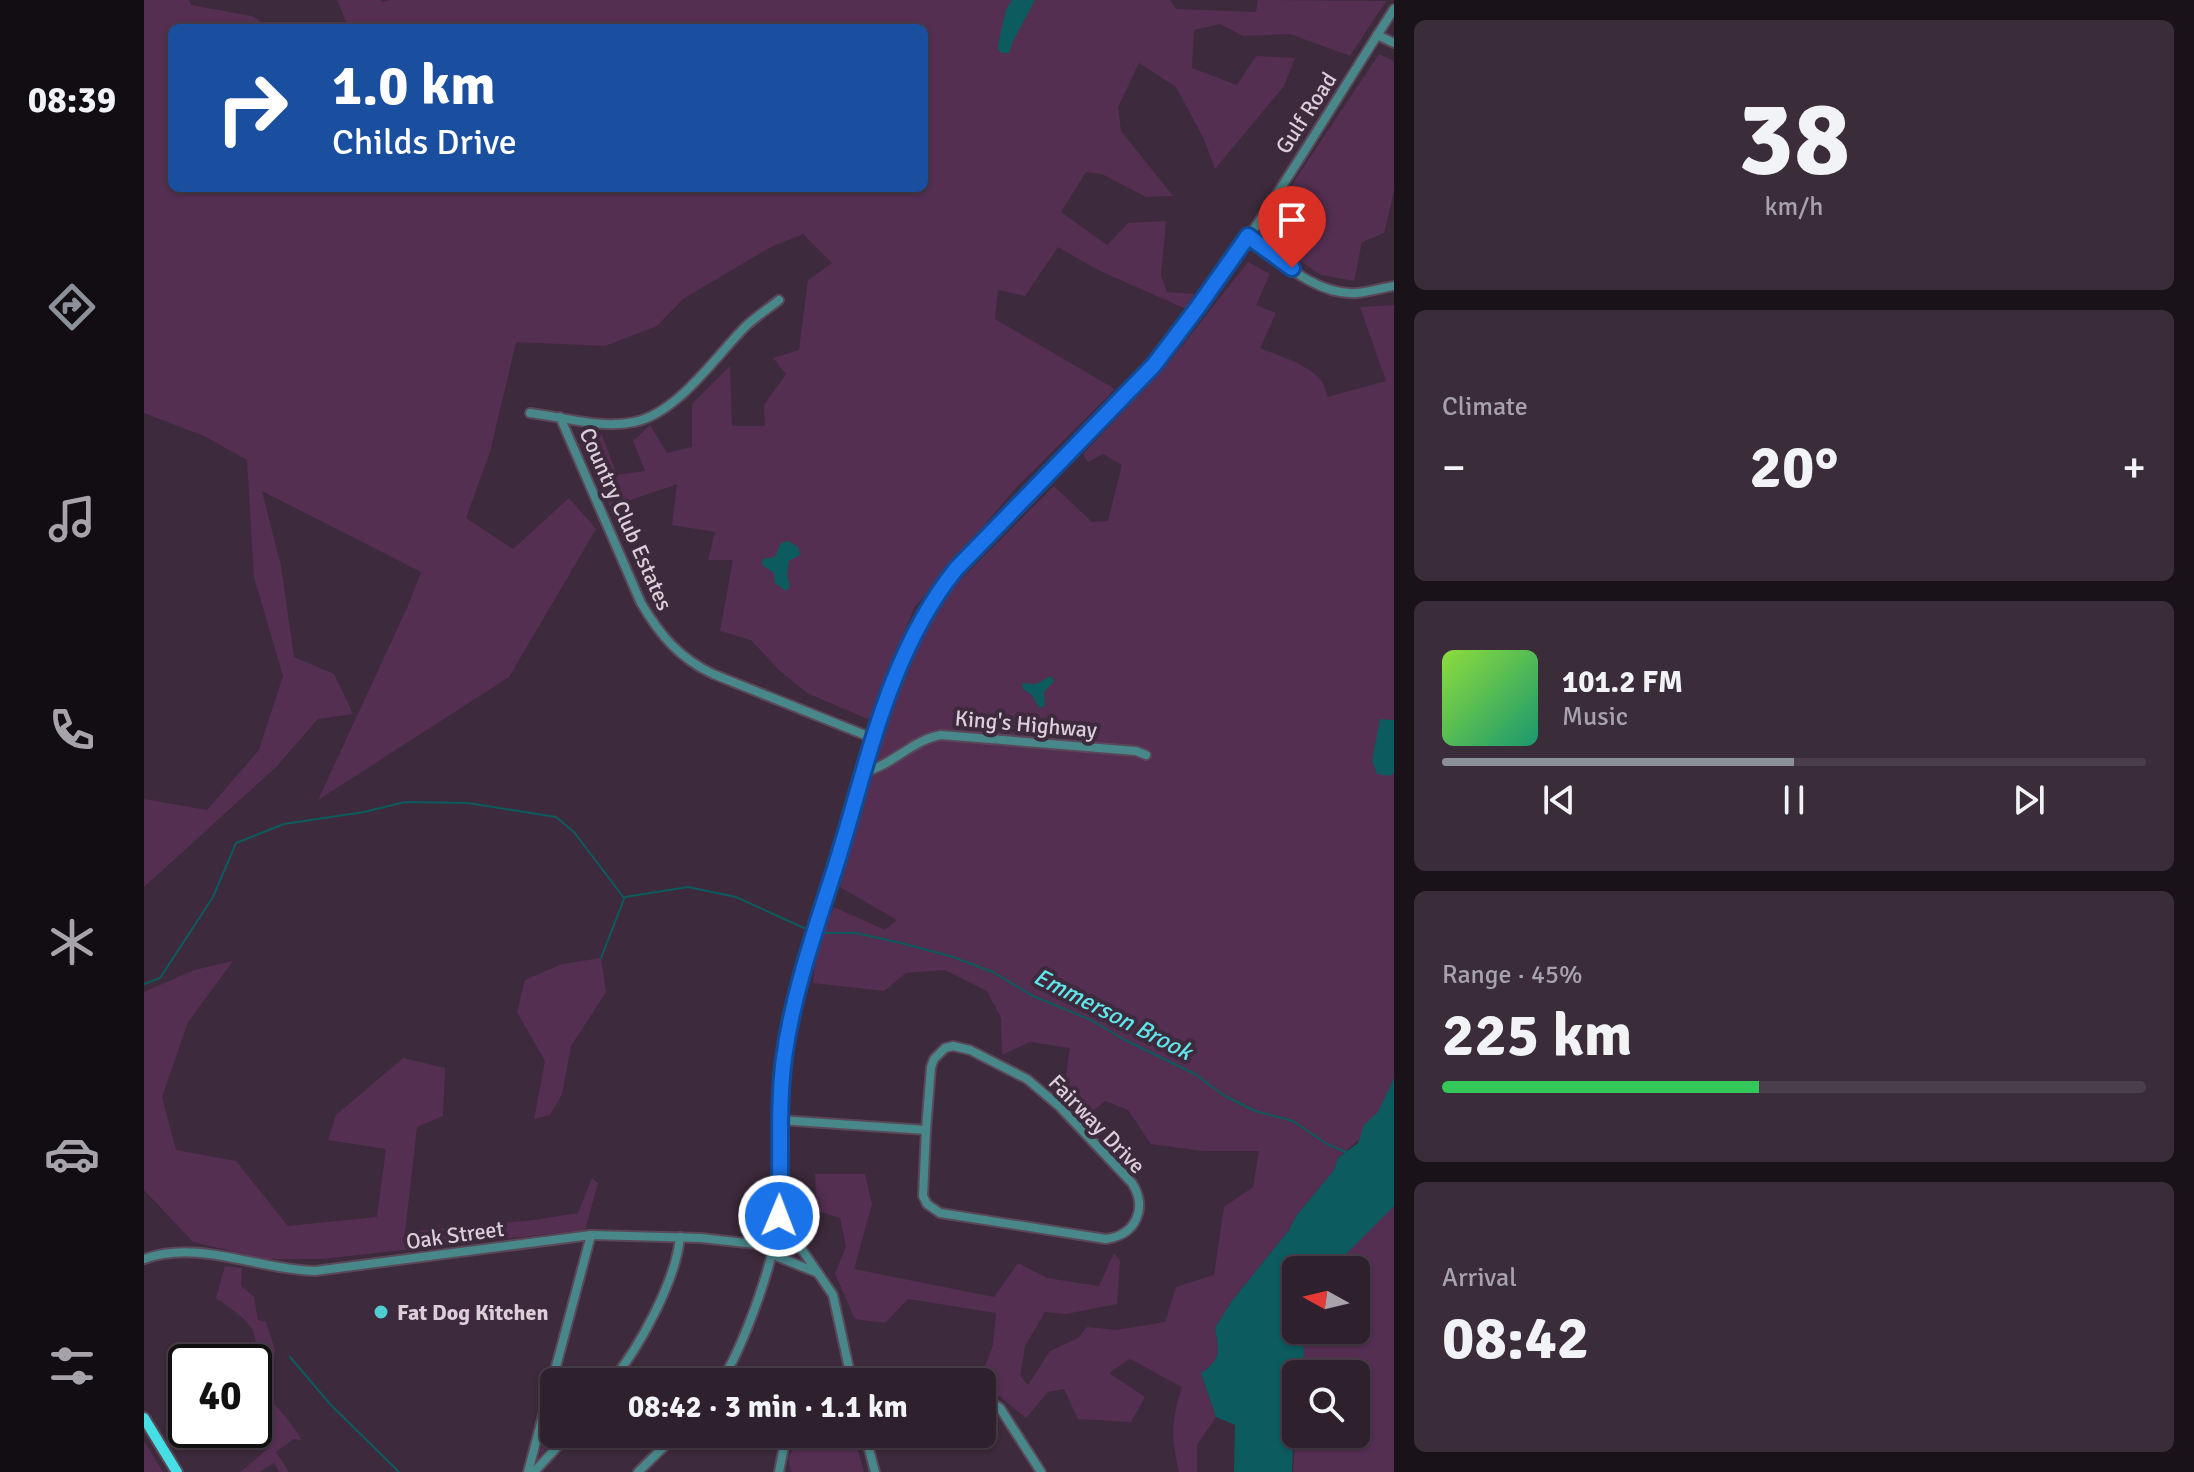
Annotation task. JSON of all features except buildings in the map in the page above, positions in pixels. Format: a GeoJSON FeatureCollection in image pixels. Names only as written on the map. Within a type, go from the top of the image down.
{"type":"FeatureCollection","features":[{"type":"Feature","properties":{"kind":"main road"},"geometry":{"type":"LineString","coordinates":[[144,1418],[177,1472]]}},
{"type":"Feature","properties":{"kind":"street","name":"Gulf Road"},"geometry":{"type":"LineString","coordinates":[[730,1368],[746,1330],[779,1216],[784,1055],[806,960],[864,772],[912,635],[941,588],[975,547],[1154,365],[1248,236],[1394,9]]}},
{"type":"Feature","properties":{"kind":"street"},"geometry":{"type":"LineString","coordinates":[[1377,35],[1394,43]]}},
{"type":"Feature","properties":{"kind":"street"},"geometry":{"type":"LineString","coordinates":[[1248,236],[1314,284],[1334,291],[1356,293],[1394,286]]}},
{"type":"Feature","properties":{"kind":"street","name":"Country Club Estates"},"geometry":{"type":"LineString","coordinates":[[530,413],[618,424],[636,422],[660,413],[745,327],[779,300]]}},
{"type":"Feature","properties":{"kind":"street","name":"Country Club Estates"},"geometry":{"type":"LineString","coordinates":[[560,417],[641,603],[675,651],[713,674],[875,739]]}},
{"type":"Feature","properties":{"kind":"street","name":"King's Highway"},"geometry":{"type":"LineString","coordinates":[[864,772],[880,768],[925,739],[941,735],[1136,751],[1146,755]]}},
{"type":"Feature","properties":{"kind":"street","name":"Fairway Drive"},"geometry":{"type":"LineString","coordinates":[[953,1046],[970,1050],[1027,1079],[1060,1107],[1132,1183],[1139,1197],[1139,1214],[1124,1234],[1106,1239],[940,1213],[927,1204],[923,1196],[926,1130],[934,1059],[945,1048],[953,1046]]}},
{"type":"Feature","properties":{"kind":"street"},"geometry":{"type":"LineString","coordinates":[[780,1120],[926,1130]]}},
{"type":"Feature","properties":{"kind":"street"},"geometry":{"type":"LineString","coordinates":[[779,1216],[833,1295],[849,1368]]}},
{"type":"Feature","properties":{"kind":"street"},"geometry":{"type":"LineString","coordinates":[[531,1472],[591,1235]]}},
{"type":"Feature","properties":{"kind":"street","name":"Oak Street"},"geometry":{"type":"LineString","coordinates":[[144,1259],[172,1252],[205,1253],[315,1271],[591,1235],[680,1237],[772,1248],[818,1273]]}},
{"type":"Feature","properties":{"kind":"street"},"geometry":{"type":"LineString","coordinates":[[622,1368],[654,1311],[678,1251],[680,1237]]}},
{"type":"Feature","properties":{"kind":"street"},"geometry":{"type":"LineString","coordinates":[[996,1405],[1041,1472]]}},
{"type":"Feature","properties":{"kind":"street"},"geometry":{"type":"LineString","coordinates":[[531,1472],[555,1448]]}},
{"type":"Feature","properties":{"kind":"street"},"geometry":{"type":"LineString","coordinates":[[638,1472],[663,1448]]}},
{"type":"Feature","properties":{"kind":"street"},"geometry":{"type":"LineString","coordinates":[[779,1472],[784,1448]]}},
{"type":"Feature","properties":{"kind":"street"},"geometry":{"type":"LineString","coordinates":[[869,1448],[875,1472]]}},
{"type":"Feature","properties":{"kind":"shaded area"},"geometry":{"type":"Polygon","coordinates":[[[144,0],[189,0],[191,5],[252,16],[265,24],[168,24],[168,192],[928,192],[928,24],[347,24],[337,0],[1170,0],[1176,9],[1256,12],[1258,0],[1386,1],[1350,56],[1290,34],[1243,36],[1220,24],[1194,30],[1192,68],[1237,85],[1256,56],[1295,58],[1284,86],[1215,169],[1204,139],[1176,87],[1139,63],[1118,107],[1121,131],[1173,196],[1146,197],[1102,174],[1086,172],[1061,212],[1107,245],[1128,223],[1166,221],[1161,275],[1167,292],[1194,294],[1186,309],[1098,270],[1058,247],[1025,296],[998,290],[995,319],[1115,389],[1015,489],[914,608],[870,720],[807,693],[780,671],[751,640],[720,631],[733,560],[708,560],[715,532],[672,525],[677,484],[610,507],[578,440],[602,435],[617,475],[645,471],[633,441],[650,425],[667,453],[692,447],[692,404],[730,366],[732,426],[765,426],[764,405],[786,374],[773,358],[799,350],[808,280],[832,263],[803,234],[769,248],[683,299],[657,326],[605,346],[516,342],[490,452],[466,518],[513,549],[569,498],[596,529],[509,677],[318,800],[421,572],[262,491],[281,566],[294,657],[334,674],[353,714],[318,719],[276,767],[144,887],[144,799],[207,810],[259,750],[283,676],[254,577],[247,460],[204,436],[144,413],[144,0]]]}},
{"type":"Feature","properties":{"kind":"shaded area"},"geometry":{"type":"Polygon","coordinates":[[[1012,0],[1035,0],[1009,53],[1001,53],[998,44],[1006,10],[1012,0]]]}},
{"type":"Feature","properties":{"kind":"shaded area"},"geometry":{"type":"Polygon","coordinates":[[[1379,54],[1394,61],[1394,191],[1384,233],[1362,242],[1354,281],[1321,275],[1264,236],[1269,219],[1379,54]]]}},
{"type":"Feature","properties":{"kind":"shaded area"},"geometry":{"type":"Polygon","coordinates":[[[1248,262],[1270,274],[1256,305],[1276,313],[1260,348],[1311,371],[1325,387],[1327,397],[1386,381],[1360,307],[1394,305],[1394,1078],[1381,1110],[1362,1137],[1338,1158],[1334,1170],[1231,1302],[1215,1328],[1216,1359],[1201,1373],[1216,1417],[1197,1445],[1197,1472],[1179,1472],[1173,1429],[1182,1387],[1130,1359],[1109,1373],[1145,1397],[1131,1422],[1078,1419],[1064,1389],[1048,1392],[1026,1418],[996,1393],[996,1368],[984,1368],[993,1345],[996,1313],[908,1299],[885,1323],[855,1319],[835,1274],[846,1246],[840,1218],[817,1211],[815,1174],[865,1174],[872,1204],[854,1269],[994,1297],[1018,1263],[1047,1278],[1099,1286],[1114,1253],[1120,1261],[1117,1304],[1066,1314],[1045,1312],[1025,1346],[1020,1376],[1028,1385],[1050,1351],[1078,1338],[1087,1327],[1116,1330],[1165,1322],[1176,1287],[1214,1275],[1224,1207],[1253,1187],[1259,1151],[1202,1151],[1151,1144],[1128,1110],[1105,1101],[1084,1119],[1063,1097],[1070,1048],[1030,1042],[1002,1055],[1001,1018],[987,991],[945,970],[906,973],[884,991],[813,983],[817,943],[834,907],[885,930],[897,920],[840,887],[842,857],[891,696],[913,647],[947,593],[1054,486],[1092,522],[1108,521],[1122,465],[1103,454],[1088,462],[1083,454],[1170,361],[1248,262]]]}},
{"type":"Feature","properties":{"kind":"shaded area"},"geometry":{"type":"Polygon","coordinates":[[[788,541],[798,547],[800,555],[789,561],[787,575],[790,586],[786,591],[775,583],[774,573],[762,565],[763,559],[775,557],[781,543],[788,541]]]}},
{"type":"Feature","properties":{"kind":"shaded area"},"geometry":{"type":"Polygon","coordinates":[[[1051,676],[1054,681],[1044,692],[1045,706],[1039,708],[1032,695],[1023,689],[1022,683],[1036,684],[1051,676]]]}},
{"type":"Feature","properties":{"kind":"shaded area"},"geometry":{"type":"Polygon","coordinates":[[[1380,719],[1394,720],[1394,773],[1390,776],[1377,774],[1372,761],[1380,719]]]}},
{"type":"Feature","properties":{"kind":"shaded area"},"geometry":{"type":"Polygon","coordinates":[[[601,958],[606,992],[571,1046],[562,1094],[550,1115],[534,1119],[545,1061],[517,1012],[525,980],[562,964],[601,958]]]}},
{"type":"Feature","properties":{"kind":"shaded area"},"geometry":{"type":"Polygon","coordinates":[[[233,961],[188,1022],[162,1097],[176,1150],[236,1161],[288,1226],[377,1217],[386,1149],[328,1140],[336,1115],[403,1058],[445,1068],[443,1116],[417,1127],[405,1232],[578,1213],[592,1178],[598,1183],[585,1230],[322,1259],[264,1259],[193,1242],[144,1190],[144,992],[194,970],[233,961]]]}},
{"type":"Feature","properties":{"kind":"shaded area"},"geometry":{"type":"Polygon","coordinates":[[[1394,1078],[1394,1206],[1344,1256],[1282,1256],[1282,1344],[1304,1344],[1303,1360],[1282,1360],[1282,1448],[1293,1448],[1292,1472],[1234,1472],[1235,1425],[1216,1417],[1201,1373],[1216,1359],[1215,1328],[1231,1302],[1334,1170],[1338,1158],[1358,1143],[1364,1125],[1378,1112],[1394,1078]]]}},
{"type":"Feature","properties":{"kind":"shaded area"},"geometry":{"type":"Polygon","coordinates":[[[1394,1206],[1394,1472],[1293,1472],[1294,1448],[1370,1448],[1370,1360],[1301,1360],[1301,1344],[1370,1344],[1370,1256],[1339,1256],[1394,1206]]]}},
{"type":"Feature","properties":{"kind":"shaded area"},"geometry":{"type":"Polygon","coordinates":[[[225,1266],[242,1268],[241,1286],[254,1297],[258,1320],[266,1322],[275,1350],[272,1370],[272,1344],[256,1344],[251,1327],[216,1298],[225,1266]]]}},
{"type":"Feature","properties":{"kind":"shaded area"},"geometry":{"type":"Polygon","coordinates":[[[272,1401],[302,1440],[294,1439],[276,1452],[289,1472],[279,1472],[274,1463],[259,1472],[240,1472],[267,1448],[272,1448],[272,1401]]]}},
{"type":"Feature","properties":{"kind":"shaded area"},"geometry":{"type":"Polygon","coordinates":[[[144,1441],[163,1472],[144,1472],[144,1441]]]}},
{"type":"Feature","properties":{"kind":"shaded area"},"geometry":{"type":"Polygon","coordinates":[[[795,1448],[857,1448],[864,1472],[791,1472],[788,1457],[795,1448]]]}},
{"type":"Feature","properties":{"kind":"waterway","name":"Emmerson Brook"},"geometry":{"type":"LineString","coordinates":[[144,984],[160,978],[213,897],[236,843],[284,824],[364,812],[405,802],[468,803],[556,817],[574,832],[624,898]]}},
{"type":"Feature","properties":{"kind":"waterway","name":"Emmerson Brook"},"geometry":{"type":"LineString","coordinates":[[625,897],[688,887],[736,897],[804,928]]}},
{"type":"Feature","properties":{"kind":"waterway"},"geometry":{"type":"LineString","coordinates":[[601,958],[624,899]]}},
{"type":"Feature","properties":{"kind":"waterway","name":"Emmerson Brook"},"geometry":{"type":"LineString","coordinates":[[824,933],[856,933],[901,943],[993,972],[1033,996],[1091,1020],[1195,1074],[1225,1096],[1255,1111],[1293,1121],[1327,1144],[1348,1153]]}},
{"type":"Feature","properties":{"kind":"waterway"},"geometry":{"type":"LineString","coordinates":[[290,1357],[330,1404],[399,1472]]}},
{"type":"Feature","properties":{"kind":"place","name":"Fat Dog Kitchen"},"geometry":{"type":"Point","coordinates":[381,1312]}},
{"type":"Feature","properties":{"kind":"route"},"geometry":{"type":"LineString","coordinates":[[779,1216],[780,1102],[784,1055],[791,1022],[806,960],[891,683],[912,635],[941,588],[975,547],[1154,365],[1248,236],[1292,268]]}}]}
